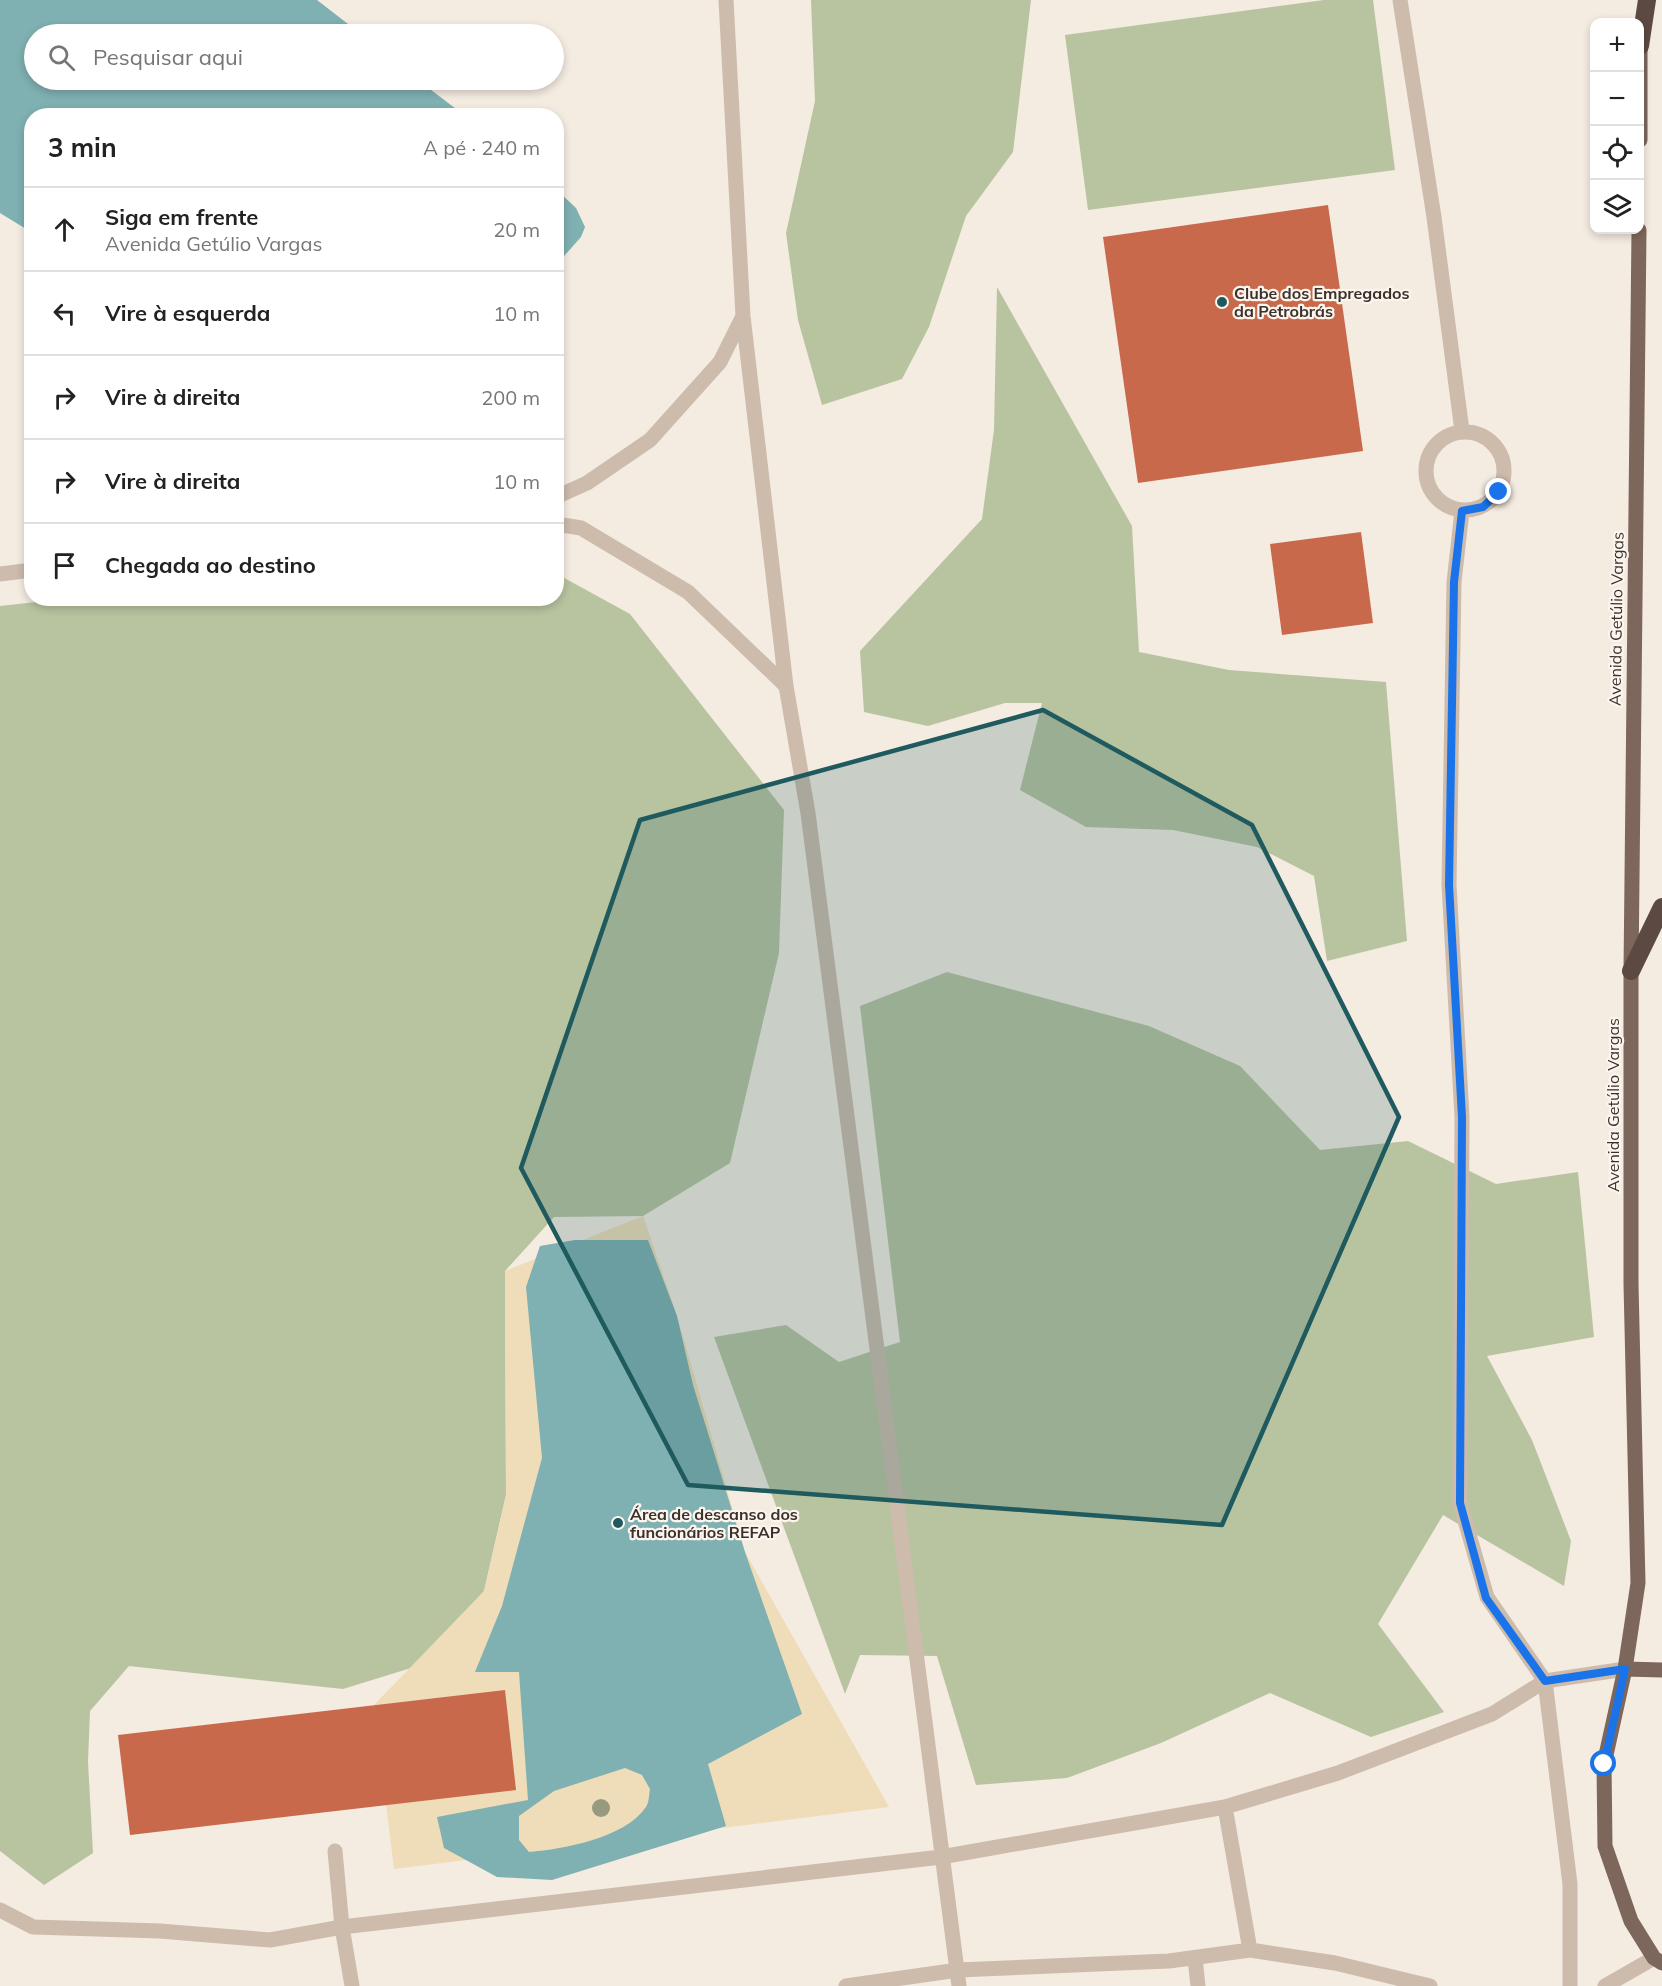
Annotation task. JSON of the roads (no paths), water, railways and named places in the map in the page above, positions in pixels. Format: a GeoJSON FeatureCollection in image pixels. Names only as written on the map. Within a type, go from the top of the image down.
{"type":"FeatureCollection","features":[{"type":"Feature","properties":{"kind":"highway"},"geometry":{"type":"LineString","coordinates":[[1644,23],[1647,0]]}},
{"type":"Feature","properties":{"kind":"highway"},"geometry":{"type":"LineString","coordinates":[[1631,971],[1662,907]]}},
{"type":"Feature","properties":{"kind":"main road"},"geometry":{"type":"LineString","coordinates":[[1640,0],[1640,18]]}},
{"type":"Feature","properties":{"kind":"main road"},"geometry":{"type":"LineString","coordinates":[[1640,126],[1641,72]]}},
{"type":"Feature","properties":{"kind":"main road","name":"Avenida Getúlio Vargas"},"geometry":{"type":"LineString","coordinates":[[1639,234],[1631,971],[1631,1284],[1638,1583],[1625,1669],[1604,1764],[1605,1846],[1631,1921],[1658,1960]]}},
{"type":"Feature","properties":{"kind":"main road"},"geometry":{"type":"LineString","coordinates":[[1625,1669],[1662,1670]]}},
{"type":"Feature","properties":{"kind":"lane"},"geometry":{"type":"LineString","coordinates":[[726,0],[743,316],[786,686],[808,813],[941,1857],[959,1978]]}},
{"type":"Feature","properties":{"kind":"lane"},"geometry":{"type":"LineString","coordinates":[[1400,0],[1434,217],[1462,431]]}},
{"type":"Feature","properties":{"kind":"lane"},"geometry":{"type":"LineString","coordinates":[[564,493],[587,483],[650,440],[720,362],[743,316]]}},
{"type":"Feature","properties":{"kind":"lane"},"geometry":{"type":"LineString","coordinates":[[1462,431],[1483,435],[1499,450],[1505,471],[1499,492],[1483,507],[1462,511],[1446,506],[1433,495],[1425,480],[1425,463],[1432,448],[1445,436],[1462,431]]}},
{"type":"Feature","properties":{"kind":"lane"},"geometry":{"type":"LineString","coordinates":[[1462,511],[1454,582],[1449,885],[1462,1117],[1460,1503],[1486,1598],[1545,1681],[1570,1884],[1570,1986]]}},
{"type":"Feature","properties":{"kind":"lane"},"geometry":{"type":"LineString","coordinates":[[564,525],[581,528],[688,592],[786,686]]}},
{"type":"Feature","properties":{"kind":"lane"},"geometry":{"type":"LineString","coordinates":[[0,574],[24,571]]}},
{"type":"Feature","properties":{"kind":"lane"},"geometry":{"type":"LineString","coordinates":[[0,1910],[33,1927],[160,1931],[270,1940],[342,1927],[941,1857],[1225,1807],[1338,1773],[1492,1714],[1545,1681],[1625,1669]]}},
{"type":"Feature","properties":{"kind":"lane"},"geometry":{"type":"LineString","coordinates":[[1225,1807],[1250,1950]]}},
{"type":"Feature","properties":{"kind":"lane"},"geometry":{"type":"LineString","coordinates":[[335,1851],[342,1927],[352,1986]]}},
{"type":"Feature","properties":{"kind":"lane"},"geometry":{"type":"LineString","coordinates":[[846,1986],[1195,1958],[1250,1950],[1335,1963],[1430,1986]]}},
{"type":"Feature","properties":{"kind":"lane"},"geometry":{"type":"LineString","coordinates":[[1195,1958],[1198,1986]]}},
{"type":"Feature","properties":{"kind":"lane"},"geometry":{"type":"LineString","coordinates":[[1605,1986],[1658,1960]]}},
{"type":"Feature","properties":{"kind":"water"},"geometry":{"type":"Polygon","coordinates":[[[0,0],[317,0],[348,24],[24,24],[24,90],[431,90],[455,108],[24,108],[24,228],[0,213],[0,0]]]}},
{"type":"Feature","properties":{"kind":"water"},"geometry":{"type":"Polygon","coordinates":[[[564,197],[576,208],[585,227],[581,237],[564,256],[564,197]]]}},
{"type":"Feature","properties":{"kind":"water","name":"Área de descanso dos funcionários REFAP"},"geometry":{"type":"Polygon","coordinates":[[[575,1240],[648,1240],[677,1316],[693,1385],[745,1552],[802,1714],[708,1764],[726,1826],[552,1880],[497,1877],[444,1848],[437,1817],[528,1800],[519,1672],[475,1672],[502,1606],[542,1458],[526,1287],[540,1246],[575,1240]],[[625,1768],[554,1791],[519,1816],[519,1840],[529,1852],[576,1845],[624,1827],[636,1818],[648,1803],[650,1789],[642,1775],[625,1768]]]}},
{"type":"Feature","properties":{"kind":"place","name":"Clube dos Empregados da Petrobrás"},"geometry":{"type":"Point","coordinates":[1222,302]}},
{"type":"Feature","properties":{"kind":"place","name":"Área de descanso dos funcionários REFAP"},"geometry":{"type":"Point","coordinates":[618,1523]}}]}
